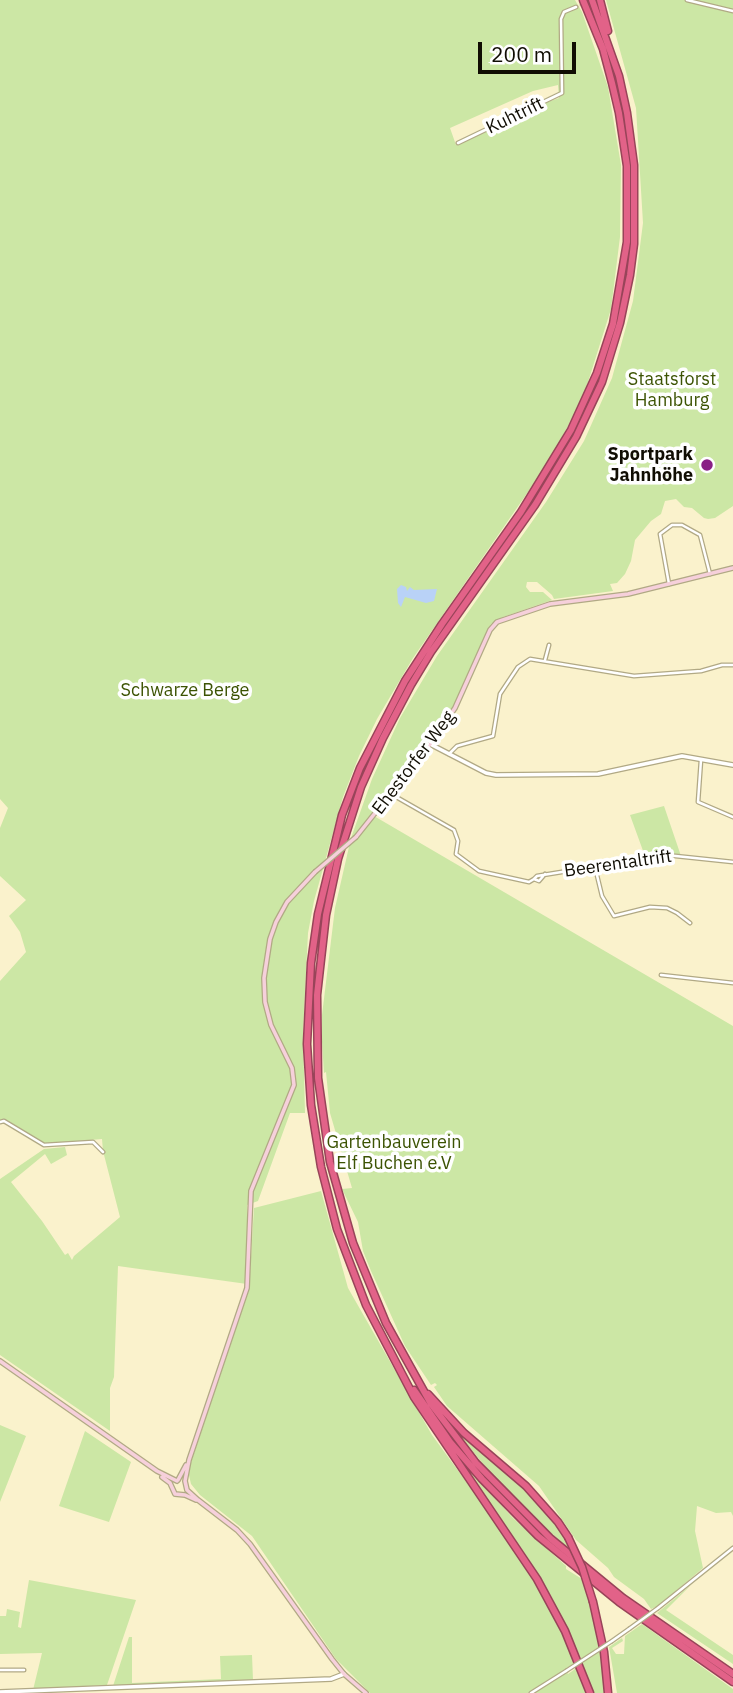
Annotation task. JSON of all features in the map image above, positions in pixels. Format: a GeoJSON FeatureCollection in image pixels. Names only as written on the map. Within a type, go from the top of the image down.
{"type":"FeatureCollection","features":[{"type":"Feature","properties":{"kind":"highway"},"geometry":{"type":"LineString","coordinates":[[583,0],[603,49],[619,113],[627,166],[627,242],[613,324],[597,373],[565,442],[521,512],[424,650],[374,737],[342,815],[326,874],[314,938],[308,1009],[308,1066],[321,1167],[337,1229],[354,1276],[398,1368],[437,1434],[537,1579],[565,1631],[590,1693]]}},
{"type":"Feature","properties":{"kind":"highway"},"geometry":{"type":"LineString","coordinates":[[592,0],[611,47]]}},
{"type":"Feature","properties":{"kind":"highway"},"geometry":{"type":"LineString","coordinates":[[600,0],[629,124],[634,165],[635,208],[630,275],[610,359],[594,402],[558,469],[431,653],[383,738],[362,787],[338,859],[323,939],[317,995],[317,1045],[323,1120],[332,1171],[347,1226],[370,1288],[391,1333],[436,1411],[476,1463],[534,1523],[623,1598],[733,1674]]}},
{"type":"Feature","properties":{"kind":"highway"},"geometry":{"type":"LineString","coordinates":[[398,1368],[450,1441],[492,1490],[538,1536],[619,1602],[733,1682]]}},
{"type":"Feature","properties":{"kind":"highway"},"geometry":{"type":"LineString","coordinates":[[422,1387],[464,1433],[526,1486],[568,1537],[582,1567],[593,1602],[604,1652],[608,1693]]}},
{"type":"Feature","properties":{"kind":"main road","name":"Ehestorfer Weg"},"geometry":{"type":"LineString","coordinates":[[189,1460],[247,1288],[253,1185],[294,1085],[292,1068],[267,1012],[264,995],[270,939],[280,914],[297,888],[356,837],[430,744],[455,708],[496,622],[550,604],[628,594],[733,568]]}},
{"type":"Feature","properties":{"kind":"main road"},"geometry":{"type":"LineString","coordinates":[[0,1361],[157,1471],[185,1483]]}},
{"type":"Feature","properties":{"kind":"main road"},"geometry":{"type":"LineString","coordinates":[[172,1487],[189,1460]]}},
{"type":"Feature","properties":{"kind":"main road"},"geometry":{"type":"LineString","coordinates":[[189,1460],[185,1483],[187,1488],[250,1544],[344,1674],[366,1693]]}},
{"type":"Feature","properties":{"kind":"main road"},"geometry":{"type":"LineString","coordinates":[[157,1471],[175,1494],[198,1500]]}},
{"type":"Feature","properties":{"kind":"main road"},"geometry":{"type":"LineString","coordinates":[[182,1494],[187,1488]]}},
{"type":"Feature","properties":{"kind":"street"},"geometry":{"type":"LineString","coordinates":[[687,0],[733,11]]}},
{"type":"Feature","properties":{"kind":"street","name":"Kuhtrift"},"geometry":{"type":"LineString","coordinates":[[458,143],[562,93],[561,22],[564,12],[576,6]]}},
{"type":"Feature","properties":{"kind":"street"},"geometry":{"type":"LineString","coordinates":[[669,584],[660,534],[671,525],[682,525],[700,535],[710,574]]}},
{"type":"Feature","properties":{"kind":"street"},"geometry":{"type":"LineString","coordinates":[[545,660],[549,645]]}},
{"type":"Feature","properties":{"kind":"street"},"geometry":{"type":"LineString","coordinates":[[449,754],[457,746],[493,736],[498,698],[514,672],[530,659],[634,676],[701,671],[719,665],[733,665]]}},
{"type":"Feature","properties":{"kind":"street"},"geometry":{"type":"LineString","coordinates":[[430,744],[486,773],[500,775],[598,774],[674,756],[733,765]]}},
{"type":"Feature","properties":{"kind":"street"},"geometry":{"type":"LineString","coordinates":[[701,759],[698,802],[702,806],[733,817]]}},
{"type":"Feature","properties":{"kind":"street","name":"Beerentaltrift"},"geometry":{"type":"LineString","coordinates":[[391,794],[454,830],[458,841],[456,854],[474,868],[491,875],[529,882],[534,879],[539,881],[545,874],[669,855],[733,862]]}},
{"type":"Feature","properties":{"kind":"street"},"geometry":{"type":"LineString","coordinates":[[595,867],[602,896],[614,916],[650,907],[667,908],[690,923]]}},
{"type":"Feature","properties":{"kind":"street"},"geometry":{"type":"LineString","coordinates":[[661,975],[733,983]]}},
{"type":"Feature","properties":{"kind":"street"},"geometry":{"type":"LineString","coordinates":[[0,1122],[4,1121],[44,1145],[93,1142],[103,1152]]}},
{"type":"Feature","properties":{"kind":"street"},"geometry":{"type":"LineString","coordinates":[[531,1693],[629,1629],[733,1548]]}},
{"type":"Feature","properties":{"kind":"street"},"geometry":{"type":"LineString","coordinates":[[0,1670],[24,1670]]}},
{"type":"Feature","properties":{"kind":"street"},"geometry":{"type":"LineString","coordinates":[[0,1692],[331,1679],[344,1674]]}},
{"type":"Feature","properties":{"kind":"green space","name":"Schwarze Berge"},"geometry":{"type":"Polygon","coordinates":[[[0,0],[575,0],[582,12],[608,87],[621,165],[620,237],[611,309],[583,398],[548,463],[413,658],[377,719],[343,797],[314,901],[308,933],[303,1034],[305,1113],[290,1113],[258,1201],[247,1205],[247,1284],[118,1266],[110,1431],[0,1355],[0,1179],[44,1149],[65,1147],[67,1155],[51,1164],[45,1154],[11,1182],[65,1255],[68,1253],[72,1260],[120,1217],[102,1139],[45,1144],[6,1120],[0,1121],[0,981],[26,952],[20,932],[9,916],[26,900],[0,876],[0,828],[8,808],[0,799],[0,0]],[[558,85],[533,91],[450,128],[456,145],[516,118],[531,108],[559,98],[558,85]]]}},
{"type":"Feature","properties":{"kind":"green space"},"geometry":{"type":"Polygon","coordinates":[[[606,0],[733,0],[733,506],[715,518],[708,519],[692,508],[684,507],[676,499],[665,501],[661,514],[651,521],[635,540],[625,574],[617,583],[610,584],[613,591],[554,599],[537,582],[527,582],[526,587],[530,592],[543,592],[552,600],[503,617],[491,624],[452,710],[374,816],[733,1026],[733,1516],[731,1512],[716,1513],[697,1506],[695,1531],[703,1568],[651,1609],[644,1599],[614,1577],[608,1568],[576,1540],[539,1486],[447,1406],[434,1387],[437,1385],[431,1385],[405,1346],[371,1271],[363,1251],[358,1222],[342,1189],[352,1188],[330,1113],[322,1042],[322,1015],[335,908],[351,838],[372,779],[400,718],[437,656],[546,502],[584,441],[612,378],[633,301],[643,223],[636,108],[606,0]]]}},
{"type":"Feature","properties":{"kind":"green space"},"geometry":{"type":"Polygon","coordinates":[[[664,806],[681,856],[646,859],[630,815],[664,806]]]}},
{"type":"Feature","properties":{"kind":"green space"},"geometry":{"type":"Polygon","coordinates":[[[321,1191],[348,1288],[432,1435],[514,1547],[550,1605],[576,1662],[565,1669],[568,1674],[578,1667],[587,1693],[370,1693],[336,1659],[252,1536],[200,1495],[191,1484],[188,1471],[249,1290],[254,1208],[321,1191]]]}},
{"type":"Feature","properties":{"kind":"green space"},"geometry":{"type":"Polygon","coordinates":[[[444,1416],[535,1499],[559,1528],[570,1550],[493,1476],[444,1416]]]}},
{"type":"Feature","properties":{"kind":"green space"},"geometry":{"type":"Polygon","coordinates":[[[0,1425],[26,1436],[0,1502],[0,1425]]]}},
{"type":"Feature","properties":{"kind":"green space"},"geometry":{"type":"Polygon","coordinates":[[[85,1431],[131,1462],[109,1522],[59,1506],[85,1431]]]}},
{"type":"Feature","properties":{"kind":"green space"},"geometry":{"type":"Polygon","coordinates":[[[457,1456],[513,1518],[566,1566],[566,1569],[582,1579],[594,1613],[607,1693],[593,1693],[580,1656],[551,1596],[457,1456]]]}},
{"type":"Feature","properties":{"kind":"green space"},"geometry":{"type":"Polygon","coordinates":[[[29,1580],[136,1600],[107,1685],[33,1690],[42,1653],[0,1654],[0,1616],[6,1616],[7,1609],[20,1612],[18,1627],[21,1628],[29,1580]]]}},
{"type":"Feature","properties":{"kind":"green space"},"geometry":{"type":"Polygon","coordinates":[[[691,1585],[666,1610],[733,1655],[733,1664],[657,1613],[691,1585]]]}},
{"type":"Feature","properties":{"kind":"green space"},"geometry":{"type":"Polygon","coordinates":[[[642,1624],[733,1689],[733,1693],[617,1693],[609,1647],[622,1638],[623,1641],[612,1648],[616,1654],[624,1654],[625,1636],[642,1624]]]}},
{"type":"Feature","properties":{"kind":"green space"},"geometry":{"type":"Polygon","coordinates":[[[129,1637],[132,1637],[132,1683],[221,1679],[220,1656],[252,1655],[253,1680],[113,1686],[129,1637]]]}},
{"type":"Feature","properties":{"kind":"water"},"geometry":{"type":"Polygon","coordinates":[[[401,585],[406,587],[407,591],[410,587],[414,590],[437,589],[434,601],[426,603],[405,597],[401,607],[397,589],[401,585]]]}},
{"type":"Feature","properties":{"kind":"tunnel"},"geometry":{"type":"LineString","coordinates":[[576,7],[591,0]]}},
{"type":"Feature","properties":{"kind":"place","name":"Sportpark Jahnhöhe"},"geometry":{"type":"Point","coordinates":[707,465]}},
{"type":"Feature","properties":{"kind":"park label","name":"Staatsforst Hamburg"},"geometry":{"type":"Point","coordinates":[672,390]}},
{"type":"Feature","properties":{"kind":"park label","name":"Gartenbauverein Elf Buchen e.V"},"geometry":{"type":"Point","coordinates":[394,1153]}}]}
